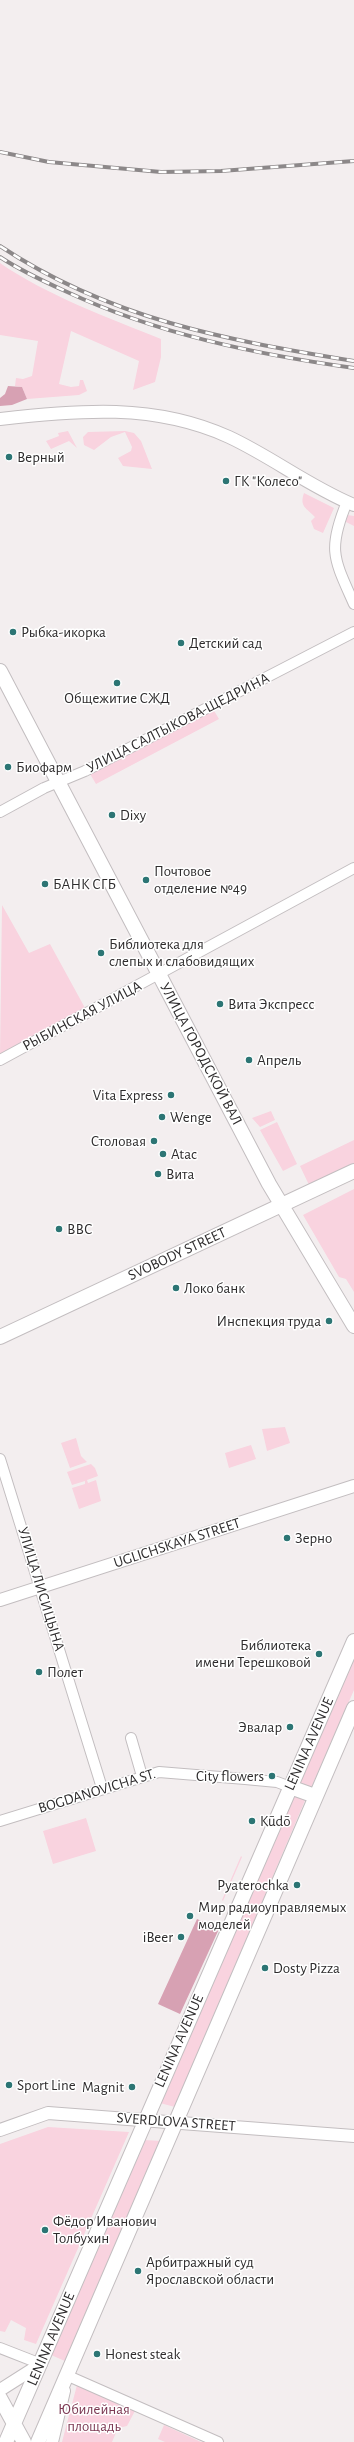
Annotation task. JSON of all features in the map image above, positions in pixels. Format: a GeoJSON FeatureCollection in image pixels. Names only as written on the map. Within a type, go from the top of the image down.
{"type":"FeatureCollection","features":[{"type":"Feature","properties":{"kind":"main road","name":"УЛИЦА ГОРОДСКОЙ ВАЛ"},"geometry":{"type":"LineString","coordinates":[[0,671],[281,1206],[354,1326]]}},
{"type":"Feature","properties":{"kind":"main road","name":"SVOBODY STREET"},"geometry":{"type":"LineString","coordinates":[[0,1337],[354,1171]]}},
{"type":"Feature","properties":{"kind":"main road","name":"LENINA AVENUE"},"geometry":{"type":"LineString","coordinates":[[6,2442],[354,1641]]}},
{"type":"Feature","properties":{"kind":"main road","name":"LENINA AVENUE"},"geometry":{"type":"LineString","coordinates":[[38,2442],[354,1708]]}},
{"type":"Feature","properties":{"kind":"main road"},"geometry":{"type":"LineString","coordinates":[[290,1787],[315,1796]]}},
{"type":"Feature","properties":{"kind":"main road"},"geometry":{"type":"LineString","coordinates":[[0,2398],[24,2442]]}},
{"type":"Feature","properties":{"kind":"street"},"geometry":{"type":"LineString","coordinates":[[0,419],[89,410],[138,413],[182,420],[229,437],[350,504],[339,522],[334,554],[354,604]]}},
{"type":"Feature","properties":{"kind":"street","name":"УЛИЦА САЛТЫКОВА-ЩЕДРИНА"},"geometry":{"type":"LineString","coordinates":[[0,812],[58,782],[85,771],[354,632]]}},
{"type":"Feature","properties":{"kind":"street","name":"РЫБИНСКАЯ УЛИЦА"},"geometry":{"type":"LineString","coordinates":[[0,1060],[354,868]]}},
{"type":"Feature","properties":{"kind":"street","name":"УЛИЦА ЛИСИЦЫНА"},"geometry":{"type":"LineString","coordinates":[[0,1458],[102,1788]]}},
{"type":"Feature","properties":{"kind":"street","name":"UGLICHSKAYA STREET"},"geometry":{"type":"LineString","coordinates":[[0,1600],[354,1486]]}},
{"type":"Feature","properties":{"kind":"street"},"geometry":{"type":"LineString","coordinates":[[131,1738],[142,1776]]}},
{"type":"Feature","properties":{"kind":"street","name":"BOGDANOVICHA ST."},"geometry":{"type":"LineString","coordinates":[[0,1821],[102,1788],[164,1771],[277,1782],[290,1787]]}},
{"type":"Feature","properties":{"kind":"street","name":"SVERDLOVA STREET"},"geometry":{"type":"LineString","coordinates":[[0,2130],[48,2113],[354,2136]]}},
{"type":"Feature","properties":{"kind":"street"},"geometry":{"type":"LineString","coordinates":[[0,2348],[41,2364]]}},
{"type":"Feature","properties":{"kind":"street"},"geometry":{"type":"LineString","coordinates":[[0,2390],[41,2364]]}},
{"type":"Feature","properties":{"kind":"street"},"geometry":{"type":"LineString","coordinates":[[52,2442],[62,2402],[66,2375],[218,2442]]}},
{"type":"Feature","properties":{"kind":"green space"},"geometry":{"type":"Polygon","coordinates":[[[0,263],[18,275],[57,296],[161,339],[161,357],[155,382],[133,390],[139,361],[71,331],[59,384],[71,387],[79,386],[80,380],[83,380],[87,391],[79,395],[27,399],[22,387],[15,386],[16,378],[23,379],[32,376],[38,341],[0,335],[0,263]]]}},
{"type":"Feature","properties":{"kind":"green space"},"geometry":{"type":"Polygon","coordinates":[[[68,431],[77,448],[69,441],[51,449],[46,441],[59,436],[58,433],[68,431]]]}},
{"type":"Feature","properties":{"kind":"green space"},"geometry":{"type":"Polygon","coordinates":[[[125,431],[134,433],[141,441],[152,469],[123,466],[118,458],[131,451],[132,447],[125,432],[111,437],[94,450],[84,445],[83,437],[88,432],[125,431]]]}},
{"type":"Feature","properties":{"kind":"green space"},"geometry":{"type":"Polygon","coordinates":[[[304,493],[334,508],[323,533],[314,529],[311,521],[315,517],[303,504],[302,501],[304,493]]]}},
{"type":"Feature","properties":{"kind":"green space"},"geometry":{"type":"Polygon","coordinates":[[[347,515],[354,516],[354,526],[342,520],[347,515]]]}},
{"type":"Feature","properties":{"kind":"green space"},"geometry":{"type":"Polygon","coordinates":[[[213,709],[219,719],[96,784],[90,774],[213,709]]]}},
{"type":"Feature","properties":{"kind":"green space"},"geometry":{"type":"Polygon","coordinates":[[[2,905],[29,953],[50,944],[85,1008],[80,1010],[83,1012],[39,1033],[0,1057],[2,905]]]}},
{"type":"Feature","properties":{"kind":"green space"},"geometry":{"type":"Polygon","coordinates":[[[271,1111],[275,1120],[260,1127],[252,1118],[271,1111]]]}},
{"type":"Feature","properties":{"kind":"green space"},"geometry":{"type":"Polygon","coordinates":[[[277,1122],[297,1164],[283,1171],[260,1130],[277,1122]]]}},
{"type":"Feature","properties":{"kind":"green space"},"geometry":{"type":"Polygon","coordinates":[[[354,1140],[354,1164],[309,1185],[300,1166],[354,1140]]]}},
{"type":"Feature","properties":{"kind":"green space"},"geometry":{"type":"Polygon","coordinates":[[[354,1189],[354,1292],[346,1279],[339,1277],[303,1215],[354,1189]]]}},
{"type":"Feature","properties":{"kind":"green space"},"geometry":{"type":"Polygon","coordinates":[[[285,1427],[290,1443],[267,1451],[262,1429],[285,1427]]]}},
{"type":"Feature","properties":{"kind":"green space"},"geometry":{"type":"Polygon","coordinates":[[[76,1438],[81,1456],[87,1462],[70,1468],[61,1443],[76,1438]]]}},
{"type":"Feature","properties":{"kind":"green space"},"geometry":{"type":"Polygon","coordinates":[[[251,1445],[256,1459],[229,1468],[225,1453],[251,1445]]]}},
{"type":"Feature","properties":{"kind":"green space"},"geometry":{"type":"Polygon","coordinates":[[[91,1464],[95,1468],[98,1476],[87,1480],[88,1483],[96,1480],[101,1501],[79,1509],[72,1488],[85,1484],[85,1481],[72,1485],[67,1472],[91,1464]]]}},
{"type":"Feature","properties":{"kind":"green space"},"geometry":{"type":"Polygon","coordinates":[[[354,1660],[354,1690],[311,1788],[299,1783],[354,1660]]]}},
{"type":"Feature","properties":{"kind":"green space"},"geometry":{"type":"Polygon","coordinates":[[[296,1792],[306,1798],[175,2107],[160,2103],[296,1792]]]}},
{"type":"Feature","properties":{"kind":"green space"},"geometry":{"type":"Polygon","coordinates":[[[86,1818],[96,1851],[53,1864],[43,1831],[86,1818]]]}},
{"type":"Feature","properties":{"kind":"green space"},"geometry":{"type":"Polygon","coordinates":[[[241,1856],[242,1857],[223,1901],[222,1900],[241,1856]]]}},
{"type":"Feature","properties":{"kind":"green space"},"geometry":{"type":"Polygon","coordinates":[[[48,2127],[129,2132],[36,2344],[24,2340],[26,2328],[11,2320],[5,2332],[0,2331],[0,2144],[48,2127]]]}},
{"type":"Feature","properties":{"kind":"green space"},"geometry":{"type":"Polygon","coordinates":[[[144,2140],[162,2141],[65,2361],[51,2355],[144,2140]]]}},
{"type":"Feature","properties":{"kind":"green space","name":"Юбилейная площадь"},"geometry":{"type":"Polygon","coordinates":[[[77,2385],[136,2409],[127,2426],[118,2428],[112,2442],[62,2442],[77,2385]]]}},
{"type":"Feature","properties":{"kind":"green space"},"geometry":{"type":"Polygon","coordinates":[[[164,2425],[201,2442],[165,2442],[158,2439],[164,2425]]]}},
{"type":"Feature","properties":{"kind":"shaded area"},"geometry":{"type":"Polygon","coordinates":[[[8,386],[22,387],[27,399],[12,405],[0,406],[0,398],[5,394],[8,386]]]}},
{"type":"Feature","properties":{"kind":"shaded area"},"geometry":{"type":"Polygon","coordinates":[[[197,1919],[219,1929],[180,2014],[158,2004],[197,1919]]]}},
{"type":"Feature","properties":{"kind":"railway"},"geometry":{"type":"LineString","coordinates":[[0,152],[49,162],[161,172],[221,171],[354,161]]}},
{"type":"Feature","properties":{"kind":"railway"},"geometry":{"type":"LineString","coordinates":[[0,246],[42,271],[84,292],[127,309],[170,323],[215,335],[354,361]]}},
{"type":"Feature","properties":{"kind":"railway"},"geometry":{"type":"LineString","coordinates":[[0,257],[65,291],[100,306],[171,331],[243,349],[354,368]]}},
{"type":"Feature","properties":{"kind":"place","name":"Верный"},"geometry":{"type":"Point","coordinates":[9,457]}},
{"type":"Feature","properties":{"kind":"place","name":"ГК \"Колесо\""},"geometry":{"type":"Point","coordinates":[226,481]}},
{"type":"Feature","properties":{"kind":"place","name":"Рыбка-икорка"},"geometry":{"type":"Point","coordinates":[13,632]}},
{"type":"Feature","properties":{"kind":"place","name":"Детский сад"},"geometry":{"type":"Point","coordinates":[181,643]}},
{"type":"Feature","properties":{"kind":"place","name":"Общежитие СЖД"},"geometry":{"type":"Point","coordinates":[117,683]}},
{"type":"Feature","properties":{"kind":"place","name":"Биофарм"},"geometry":{"type":"Point","coordinates":[8,767]}},
{"type":"Feature","properties":{"kind":"place","name":"Dixy"},"geometry":{"type":"Point","coordinates":[112,815]}},
{"type":"Feature","properties":{"kind":"place","name":"Почтовое отделение №49"},"geometry":{"type":"Point","coordinates":[146,880]}},
{"type":"Feature","properties":{"kind":"place","name":"БАНК СГБ"},"geometry":{"type":"Point","coordinates":[45,884]}},
{"type":"Feature","properties":{"kind":"place","name":"Библиотека для слепых и слабовидящих"},"geometry":{"type":"Point","coordinates":[101,953]}},
{"type":"Feature","properties":{"kind":"place","name":"Вита Экспресс"},"geometry":{"type":"Point","coordinates":[220,1004]}},
{"type":"Feature","properties":{"kind":"place","name":"Апрель"},"geometry":{"type":"Point","coordinates":[249,1060]}},
{"type":"Feature","properties":{"kind":"place","name":"Vita Express"},"geometry":{"type":"Point","coordinates":[171,1095]}},
{"type":"Feature","properties":{"kind":"place","name":"Wenge"},"geometry":{"type":"Point","coordinates":[162,1117]}},
{"type":"Feature","properties":{"kind":"place","name":"Столовая"},"geometry":{"type":"Point","coordinates":[154,1141]}},
{"type":"Feature","properties":{"kind":"place","name":"Atac"},"geometry":{"type":"Point","coordinates":[163,1154]}},
{"type":"Feature","properties":{"kind":"place","name":"Вита"},"geometry":{"type":"Point","coordinates":[158,1174]}},
{"type":"Feature","properties":{"kind":"place","name":"ВВС"},"geometry":{"type":"Point","coordinates":[59,1229]}},
{"type":"Feature","properties":{"kind":"place","name":"Локо банк"},"geometry":{"type":"Point","coordinates":[176,1288]}},
{"type":"Feature","properties":{"kind":"place","name":"Инспекция труда"},"geometry":{"type":"Point","coordinates":[329,1321]}},
{"type":"Feature","properties":{"kind":"place","name":"Зерно"},"geometry":{"type":"Point","coordinates":[287,1538]}},
{"type":"Feature","properties":{"kind":"place","name":"Библиотека имени Терешковой"},"geometry":{"type":"Point","coordinates":[319,1654]}},
{"type":"Feature","properties":{"kind":"place","name":"Полет"},"geometry":{"type":"Point","coordinates":[39,1672]}},
{"type":"Feature","properties":{"kind":"place","name":"Эвалар"},"geometry":{"type":"Point","coordinates":[290,1727]}},
{"type":"Feature","properties":{"kind":"place","name":"City flowers"},"geometry":{"type":"Point","coordinates":[272,1776]}},
{"type":"Feature","properties":{"kind":"place","name":"Kūdō"},"geometry":{"type":"Point","coordinates":[252,1821]}},
{"type":"Feature","properties":{"kind":"place","name":"Pyaterochka"},"geometry":{"type":"Point","coordinates":[297,1885]}},
{"type":"Feature","properties":{"kind":"place","name":"Мир радиоуправляемых моделей"},"geometry":{"type":"Point","coordinates":[190,1916]}},
{"type":"Feature","properties":{"kind":"place","name":"iBeer"},"geometry":{"type":"Point","coordinates":[181,1937]}},
{"type":"Feature","properties":{"kind":"place","name":"Dosty Pizza"},"geometry":{"type":"Point","coordinates":[265,1968]}},
{"type":"Feature","properties":{"kind":"place","name":"Sport Line"},"geometry":{"type":"Point","coordinates":[9,2085]}},
{"type":"Feature","properties":{"kind":"place","name":"Magnit"},"geometry":{"type":"Point","coordinates":[132,2087]}},
{"type":"Feature","properties":{"kind":"place","name":"Фёдор Иванович Толбухин"},"geometry":{"type":"Point","coordinates":[45,2230]}},
{"type":"Feature","properties":{"kind":"place","name":"Арбитражный суд Ярославской области"},"geometry":{"type":"Point","coordinates":[138,2271]}},
{"type":"Feature","properties":{"kind":"place","name":"Honest steak"},"geometry":{"type":"Point","coordinates":[97,2354]}}]}
